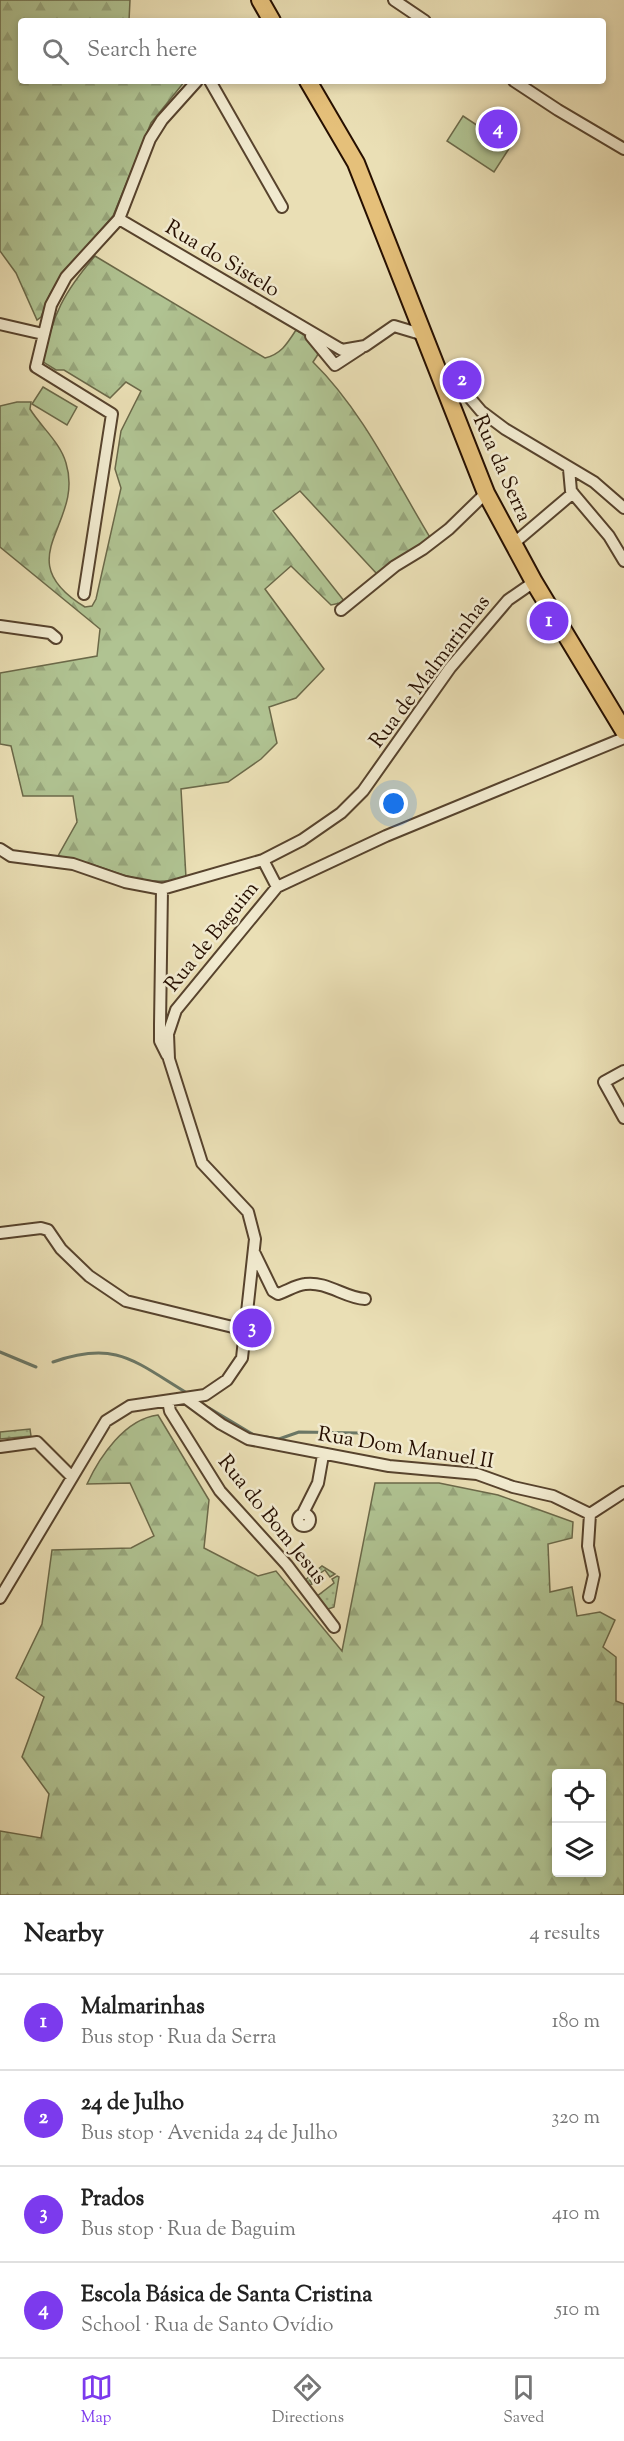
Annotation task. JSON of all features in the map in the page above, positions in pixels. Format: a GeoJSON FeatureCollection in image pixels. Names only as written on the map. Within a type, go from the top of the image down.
{"type":"FeatureCollection","features":[{"type":"Feature","properties":{"kind":"main road"},"geometry":{"type":"LineString","coordinates":[[260,0],[269,18]]}},
{"type":"Feature","properties":{"kind":"main road","name":"Rua da Serra"},"geometry":{"type":"LineString","coordinates":[[310,84],[356,164],[486,493],[534,582],[624,731]]}},
{"type":"Feature","properties":{"kind":"street"},"geometry":{"type":"LineString","coordinates":[[394,0],[421,18]]}},
{"type":"Feature","properties":{"kind":"street"},"geometry":{"type":"LineString","coordinates":[[84,594],[112,414],[36,367],[43,334],[51,305],[66,277],[119,219],[150,139],[162,120],[193,84]]}},
{"type":"Feature","properties":{"kind":"street"},"geometry":{"type":"LineString","coordinates":[[212,84],[282,207]]}},
{"type":"Feature","properties":{"kind":"street"},"geometry":{"type":"LineString","coordinates":[[519,84],[624,149]]}},
{"type":"Feature","properties":{"kind":"street","name":"Rua do Sistelo"},"geometry":{"type":"LineString","coordinates":[[119,219],[342,350],[365,346]]}},
{"type":"Feature","properties":{"kind":"street"},"geometry":{"type":"LineString","coordinates":[[0,324],[43,334]]}},
{"type":"Feature","properties":{"kind":"street","name":"Rua do Sistelo"},"geometry":{"type":"LineString","coordinates":[[307,331],[335,365],[394,326],[424,335]]}},
{"type":"Feature","properties":{"kind":"street"},"geometry":{"type":"LineString","coordinates":[[441,379],[464,391],[481,411],[505,429],[594,482],[624,508]]}},
{"type":"Feature","properties":{"kind":"street"},"geometry":{"type":"LineString","coordinates":[[569,469],[573,493],[609,536],[624,561]]}},
{"type":"Feature","properties":{"kind":"street"},"geometry":{"type":"LineString","coordinates":[[340,610],[395,566],[449,529],[486,493]]}},
{"type":"Feature","properties":{"kind":"street"},"geometry":{"type":"LineString","coordinates":[[513,544],[573,493]]}},
{"type":"Feature","properties":{"kind":"street","name":"Rua de Malmarinhas"},"geometry":{"type":"LineString","coordinates":[[162,889],[263,860],[321,828],[341,813],[363,791],[450,668],[508,600],[534,582]]}},
{"type":"Feature","properties":{"kind":"street"},"geometry":{"type":"LineString","coordinates":[[0,626],[50,633],[56,638]]}},
{"type":"Feature","properties":{"kind":"street","name":"Rua de Baguim"},"geometry":{"type":"LineString","coordinates":[[0,1598],[106,1421],[130,1406],[205,1395],[227,1380],[242,1358],[254,1252],[254,1225],[248,1212],[201,1163],[169,1059],[168,1034],[177,1010],[277,887],[386,836],[624,738]]}},
{"type":"Feature","properties":{"kind":"street"},"geometry":{"type":"LineString","coordinates":[[0,849],[11,856],[73,864],[125,882],[162,889],[160,1041],[169,1059]]}},
{"type":"Feature","properties":{"kind":"street"},"geometry":{"type":"LineString","coordinates":[[263,860],[277,887]]}},
{"type":"Feature","properties":{"kind":"street"},"geometry":{"type":"LineString","coordinates":[[624,1071],[604,1082],[624,1118]]}},
{"type":"Feature","properties":{"kind":"street"},"geometry":{"type":"LineString","coordinates":[[0,1233],[41,1228],[48,1230],[61,1249],[89,1276],[126,1301],[245,1330]]}},
{"type":"Feature","properties":{"kind":"street"},"geometry":{"type":"LineString","coordinates":[[254,1252],[268,1282],[278,1294],[306,1284],[320,1285],[355,1298],[365,1299]]}},
{"type":"Feature","properties":{"kind":"street","name":"Rua Dom Manuel II"},"geometry":{"type":"LineString","coordinates":[[187,1399],[248,1439],[285,1444],[323,1455],[389,1466],[477,1474],[513,1487],[553,1496],[590,1514]]}},
{"type":"Feature","properties":{"kind":"street","name":"Rua do Bom Jesus"},"geometry":{"type":"LineString","coordinates":[[168,1401],[171,1411],[220,1491],[287,1565],[333,1628]]}},
{"type":"Feature","properties":{"kind":"street"},"geometry":{"type":"LineString","coordinates":[[0,1447],[39,1444],[72,1476]]}},
{"type":"Feature","properties":{"kind":"street"},"geometry":{"type":"LineString","coordinates":[[303,1513],[318,1483],[323,1455]]}},
{"type":"Feature","properties":{"kind":"street"},"geometry":{"type":"LineString","coordinates":[[590,1597],[594,1575],[588,1546],[590,1514],[624,1492]]}},
{"type":"Feature","properties":{"kind":"green space"},"geometry":{"type":"Polygon","coordinates":[[[0,0],[130,0],[129,18],[18,18],[18,84],[183,84],[151,123],[113,216],[62,275],[50,294],[41,317],[37,320],[16,273],[0,251],[0,0]]]}},
{"type":"Feature","properties":{"kind":"green space"},"geometry":{"type":"Polygon","coordinates":[[[463,116],[510,147],[494,172],[447,141],[463,116]]]}},
{"type":"Feature","properties":{"kind":"green space"},"geometry":{"type":"Polygon","coordinates":[[[95,256],[265,358],[279,351],[296,330],[308,337],[319,353],[313,362],[331,381],[363,424],[431,539],[377,574],[300,491],[273,511],[345,602],[331,605],[291,566],[265,589],[324,669],[296,698],[269,707],[277,743],[261,759],[228,782],[181,789],[186,878],[167,881],[135,878],[58,856],[77,822],[73,796],[23,796],[11,746],[0,744],[0,673],[97,656],[100,629],[0,547],[0,406],[31,402],[30,409],[34,416],[55,441],[63,455],[69,485],[66,505],[49,556],[51,573],[62,589],[85,607],[92,606],[96,599],[121,488],[115,469],[121,431],[141,391],[126,382],[110,398],[64,370],[56,370],[43,362],[55,317],[67,293],[95,256]]]}},
{"type":"Feature","properties":{"kind":"green space"},"geometry":{"type":"Polygon","coordinates":[[[43,387],[77,407],[67,425],[32,404],[43,387]]]}},
{"type":"Feature","properties":{"kind":"green space"},"geometry":{"type":"Polygon","coordinates":[[[158,1415],[209,1500],[204,1548],[258,1576],[276,1571],[342,1651],[375,1483],[439,1483],[498,1495],[573,1522],[572,1538],[548,1544],[550,1592],[572,1587],[577,1616],[600,1612],[615,1620],[603,1647],[616,1657],[616,1701],[624,1704],[624,1895],[0,1895],[0,1831],[41,1838],[49,1794],[22,1757],[44,1697],[16,1678],[42,1624],[52,1550],[131,1548],[154,1536],[130,1483],[87,1484],[106,1451],[124,1431],[158,1415]]]}},
{"type":"Feature","properties":{"kind":"green space"},"geometry":{"type":"Polygon","coordinates":[[[30,1429],[31,1436],[0,1439],[0,1432],[30,1429]]]}},
{"type":"Feature","properties":{"kind":"green space"},"geometry":{"type":"Polygon","coordinates":[[[322,1566],[335,1574],[330,1577],[325,1570],[310,1580],[312,1584],[308,1586],[304,1581],[322,1566]]]}},
{"type":"Feature","properties":{"kind":"green space"},"geometry":{"type":"Polygon","coordinates":[[[339,1577],[334,1607],[325,1610],[316,1597],[334,1583],[332,1579],[339,1577]]]}},
{"type":"Feature","properties":{"kind":"waterway"},"geometry":{"type":"LineString","coordinates":[[0,1352],[36,1367]]}},
{"type":"Feature","properties":{"kind":"waterway"},"geometry":{"type":"LineString","coordinates":[[53,1362],[93,1353],[124,1357],[187,1393]]}},
{"type":"Feature","properties":{"kind":"waterway"},"geometry":{"type":"LineString","coordinates":[[209,1408],[254,1435]]}},
{"type":"Feature","properties":{"kind":"waterway"},"geometry":{"type":"LineString","coordinates":[[266,1437],[279,1439],[299,1432],[359,1433]]}},
{"type":"Feature","properties":{"kind":"place","name":"Escola Básica de Santa Cristina"},"geometry":{"type":"Point","coordinates":[498,129]}},
{"type":"Feature","properties":{"kind":"place","name":"24 de Julho"},"geometry":{"type":"Point","coordinates":[462,380]}},
{"type":"Feature","properties":{"kind":"place","name":"Malmarinhas"},"geometry":{"type":"Point","coordinates":[549,621]}},
{"type":"Feature","properties":{"kind":"place","name":"Prados"},"geometry":{"type":"Point","coordinates":[252,1328]}}]}
